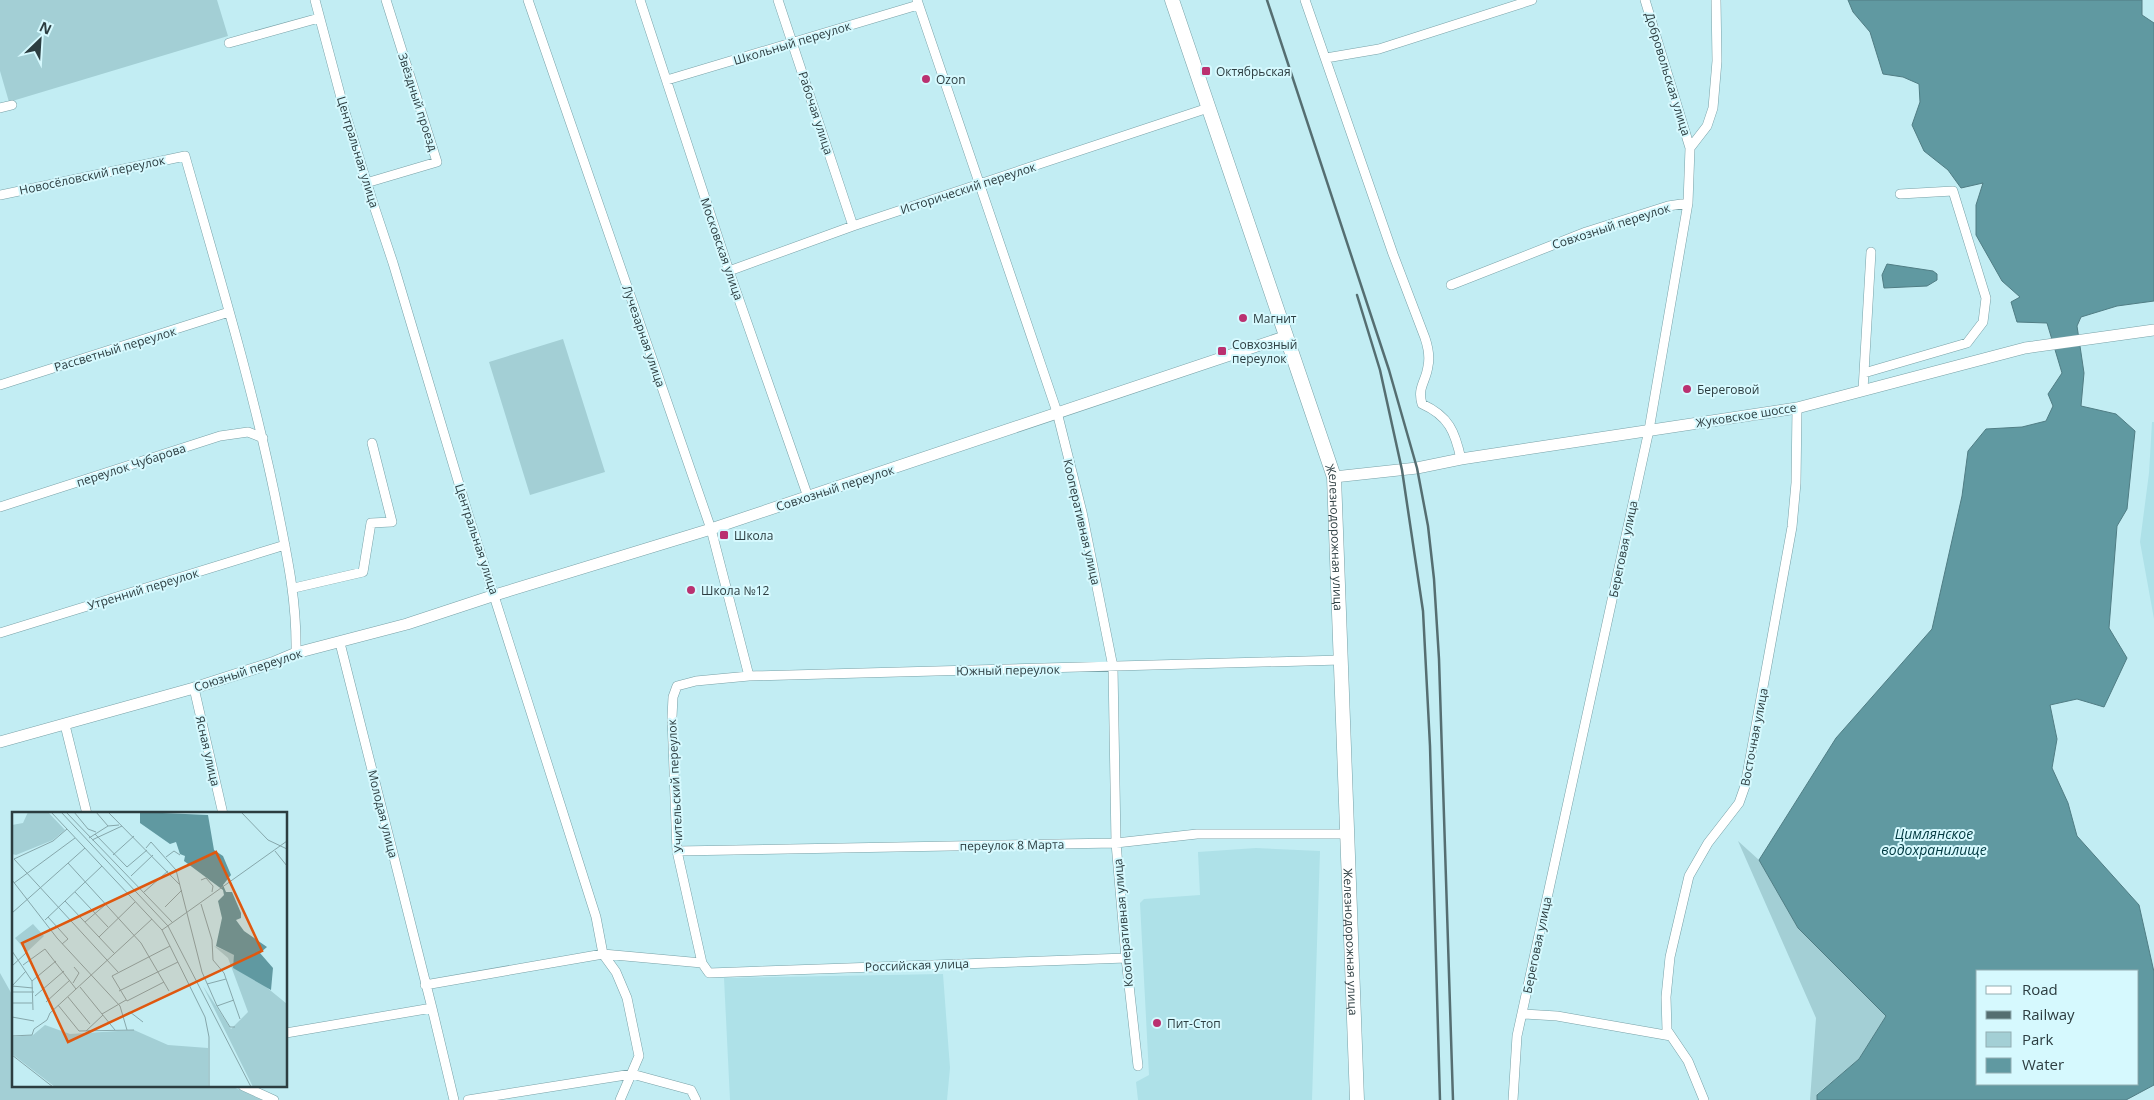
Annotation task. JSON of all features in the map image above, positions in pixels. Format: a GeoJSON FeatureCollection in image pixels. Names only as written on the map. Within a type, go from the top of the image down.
{"type":"FeatureCollection","features":[{"type":"Feature","properties":{"kind":"main road","name":"Железнодорожная улица"},"geometry":{"type":"LineString","coordinates":[[1172,0],[1334,477],[1357,1100]]}},
{"type":"Feature","properties":{"kind":"street","name":"Центральная улица"},"geometry":{"type":"LineString","coordinates":[[315,0],[366,183],[402,289],[468,514],[596,917],[603,954],[616,972],[626,998],[639,1056],[620,1100]]}},
{"type":"Feature","properties":{"kind":"street","name":"Звёздный проезд"},"geometry":{"type":"LineString","coordinates":[[366,183],[437,162],[386,0]]}},
{"type":"Feature","properties":{"kind":"street","name":"Лучезарная улица"},"geometry":{"type":"LineString","coordinates":[[528,0],[711,529],[749,676]]}},
{"type":"Feature","properties":{"kind":"street","name":"Московская улица"},"geometry":{"type":"LineString","coordinates":[[640,0],[729,271],[808,497]]}},
{"type":"Feature","properties":{"kind":"street","name":"Рабочая улица"},"geometry":{"type":"LineString","coordinates":[[778,0],[853,226]]}},
{"type":"Feature","properties":{"kind":"street"},"geometry":{"type":"LineString","coordinates":[[1305,0],[1393,254],[1426,338],[1428,367],[1419,394],[1422,404],[1433,409],[1447,421],[1455,434],[1461,459]]}},
{"type":"Feature","properties":{"kind":"street"},"geometry":{"type":"LineString","coordinates":[[1326,58],[1379,49],[1532,0]]}},
{"type":"Feature","properties":{"kind":"street","name":"Добровольская улица"},"geometry":{"type":"LineString","coordinates":[[1645,0],[1690,148]]}},
{"type":"Feature","properties":{"kind":"street"},"geometry":{"type":"LineString","coordinates":[[1690,148],[1707,126],[1713,108],[1717,61],[1716,0]]}},
{"type":"Feature","properties":{"kind":"street","name":"Школьный переулок"},"geometry":{"type":"LineString","coordinates":[[666,80],[917,2]]}},
{"type":"Feature","properties":{"kind":"street","name":"Кооперативная улица"},"geometry":{"type":"LineString","coordinates":[[917,2],[1057,412],[1082,512],[1113,667],[1116,843],[1138,1066]]}},
{"type":"Feature","properties":{"kind":"street"},"geometry":{"type":"LineString","coordinates":[[229,43],[319,18]]}},
{"type":"Feature","properties":{"kind":"street"},"geometry":{"type":"LineString","coordinates":[[0,108],[12,105]]}},
{"type":"Feature","properties":{"kind":"street","name":"Исторический переулок"},"geometry":{"type":"LineString","coordinates":[[729,271],[853,226],[1208,108]]}},
{"type":"Feature","properties":{"kind":"street","name":"Береговая улица"},"geometry":{"type":"LineString","coordinates":[[1513,1100],[1517,1036],[1649,430],[1688,202],[1690,148]]}},
{"type":"Feature","properties":{"kind":"street","name":"Новосёловский переулок"},"geometry":{"type":"LineString","coordinates":[[0,195],[185,156],[229,312]]}},
{"type":"Feature","properties":{"kind":"street"},"geometry":{"type":"LineString","coordinates":[[1864,373],[1967,343],[1983,322],[1986,298],[1953,191],[1900,194]]}},
{"type":"Feature","properties":{"kind":"street","name":"Совхозный переулок"},"geometry":{"type":"LineString","coordinates":[[1450,285],[1586,232],[1668,206],[1688,202]]}},
{"type":"Feature","properties":{"kind":"street"},"geometry":{"type":"LineString","coordinates":[[1863,390],[1870,252]]}},
{"type":"Feature","properties":{"kind":"street"},"geometry":{"type":"LineString","coordinates":[[229,312],[263,438],[294,588],[297,627],[296,653]]}},
{"type":"Feature","properties":{"kind":"street","name":"Рассветный переулок"},"geometry":{"type":"LineString","coordinates":[[0,385],[229,312]]}},
{"type":"Feature","properties":{"kind":"street","name":"Жуковское шоссе"},"geometry":{"type":"LineString","coordinates":[[1334,477],[1417,468],[1461,459],[1797,408],[2025,348],[2154,330]]}},
{"type":"Feature","properties":{"kind":"street","name":"Совхозный переулок"},"geometry":{"type":"LineString","coordinates":[[495,595],[711,529],[1287,336]]}},
{"type":"Feature","properties":{"kind":"street","name":"Восточная улица"},"geometry":{"type":"LineString","coordinates":[[1704,1100],[1688,1061],[1667,1030],[1666,997],[1668,971],[1689,876],[1708,843],[1739,803],[1745,786],[1792,527],[1796,482],[1797,408]]}},
{"type":"Feature","properties":{"kind":"street","name":"переулок Чубарова"},"geometry":{"type":"LineString","coordinates":[[0,507],[220,436],[248,432],[263,438]]}},
{"type":"Feature","properties":{"kind":"street"},"geometry":{"type":"LineString","coordinates":[[294,588],[363,572],[371,524],[392,522],[372,444]]}},
{"type":"Feature","properties":{"kind":"street","name":"Утренний переулок"},"geometry":{"type":"LineString","coordinates":[[0,633],[285,545]]}},
{"type":"Feature","properties":{"kind":"street","name":"Союзный переулок"},"geometry":{"type":"LineString","coordinates":[[0,742],[194,688],[272,663],[296,653],[340,643],[406,624],[495,595]]}},
{"type":"Feature","properties":{"kind":"street","name":"Молодая улица"},"geometry":{"type":"LineString","coordinates":[[340,643],[454,1100]]}},
{"type":"Feature","properties":{"kind":"street","name":"Южный переулок"},"geometry":{"type":"LineString","coordinates":[[677,686],[696,681],[749,676],[1341,660]]}},
{"type":"Feature","properties":{"kind":"street","name":"Учительский переулок"},"geometry":{"type":"LineString","coordinates":[[677,686],[673,697],[672,717],[677,851],[702,963],[709,973]]}},
{"type":"Feature","properties":{"kind":"street","name":"Ясная улица"},"geometry":{"type":"LineString","coordinates":[[194,688],[223,812]]}},
{"type":"Feature","properties":{"kind":"street"},"geometry":{"type":"LineString","coordinates":[[65,725],[87,812]]}},
{"type":"Feature","properties":{"kind":"street","name":"переулок 8 Марта"},"geometry":{"type":"LineString","coordinates":[[677,851],[1116,843],[1197,834],[1347,834]]}},
{"type":"Feature","properties":{"kind":"street"},"geometry":{"type":"LineString","coordinates":[[425,985],[603,954],[702,963]]}},
{"type":"Feature","properties":{"kind":"street","name":"Российская улица"},"geometry":{"type":"LineString","coordinates":[[709,973],[1126,958]]}},
{"type":"Feature","properties":{"kind":"street"},"geometry":{"type":"LineString","coordinates":[[288,1033],[432,1008]]}},
{"type":"Feature","properties":{"kind":"street"},"geometry":{"type":"LineString","coordinates":[[1522,1014],[1557,1016],[1671,1036]]}},
{"type":"Feature","properties":{"kind":"street"},"geometry":{"type":"LineString","coordinates":[[468,1100],[632,1074],[691,1090],[696,1100]]}},
{"type":"Feature","properties":{"kind":"street"},"geometry":{"type":"LineString","coordinates":[[247,1088],[274,1100]]}},
{"type":"Feature","properties":{"kind":"shaded area"},"geometry":{"type":"Polygon","coordinates":[[[2152,422],[2154,422],[2154,619],[2140,542],[2149,473],[2152,422]]]}},
{"type":"Feature","properties":{"kind":"shaded area"},"geometry":{"type":"Polygon","coordinates":[[[1256,848],[1320,851],[1312,1100],[1138,1100],[1136,1082],[1149,1075],[1140,903],[1144,899],[1200,895],[1198,852],[1256,848]]]}},
{"type":"Feature","properties":{"kind":"shaded area"},"geometry":{"type":"Polygon","coordinates":[[[943,974],[950,1068],[947,1100],[730,1100],[724,978],[943,974]]]}},
{"type":"Feature","properties":{"kind":"green space"},"geometry":{"type":"Polygon","coordinates":[[[0,0],[217,0],[228,36],[9,102],[0,71],[0,0]]]}},
{"type":"Feature","properties":{"kind":"green space"},"geometry":{"type":"Polygon","coordinates":[[[563,339],[605,472],[530,495],[489,362],[563,339]]]}},
{"type":"Feature","properties":{"kind":"green space"},"geometry":{"type":"Polygon","coordinates":[[[1738,841],[1759,860],[1798,928],[1886,1016],[1859,1059],[1817,1094],[1817,1100],[1810,1100],[1816,1018],[1738,841]]]}},
{"type":"Feature","properties":{"kind":"green space"},"geometry":{"type":"Polygon","coordinates":[[[0,973],[12,994],[12,1088],[235,1088],[262,1100],[0,1100],[0,973]]]}},
{"type":"Feature","properties":{"kind":"water","name":"Цимлянское водохранилище"},"geometry":{"type":"Polygon","coordinates":[[[1848,0],[2142,0],[2142,15],[2154,23],[2154,301],[2117,306],[2081,317],[2077,326],[2084,373],[2081,406],[2116,414],[2135,431],[2127,509],[2117,526],[2109,628],[2127,658],[2104,707],[2077,699],[2050,705],[2057,739],[2052,768],[2068,803],[2077,836],[2139,905],[2154,972],[2154,1085],[2126,1100],[1817,1100],[1817,1095],[1859,1059],[1886,1016],[1798,928],[1759,860],[1836,738],[1932,629],[1962,496],[1968,451],[1986,429],[2022,427],[2046,421],[2053,406],[2048,394],[2062,373],[2047,323],[2017,322],[2011,302],[2020,297],[2002,281],[1976,235],[1976,205],[1983,183],[1961,188],[1948,170],[1924,151],[1912,125],[1920,102],[1919,84],[1903,77],[1883,74],[1870,32],[1853,12],[1848,0]]]}},
{"type":"Feature","properties":{"kind":"water"},"geometry":{"type":"Polygon","coordinates":[[[1887,264],[1933,271],[1937,274],[1937,280],[1927,286],[1884,288],[1882,275],[1887,264]]]}},
{"type":"Feature","properties":{"kind":"railway"},"geometry":{"type":"LineString","coordinates":[[1267,0],[1389,370],[1417,468],[1428,526],[1434,579],[1439,659],[1453,1100]]}},
{"type":"Feature","properties":{"kind":"railway"},"geometry":{"type":"LineString","coordinates":[[1357,295],[1380,370],[1402,470],[1423,611],[1430,746],[1440,1100]]}},
{"type":"Feature","properties":{"kind":"place","name":"Октябрьская"},"geometry":{"type":"Point","coordinates":[1206,71]}},
{"type":"Feature","properties":{"kind":"place","name":"Ozon"},"geometry":{"type":"Point","coordinates":[926,79]}},
{"type":"Feature","properties":{"kind":"place","name":"Магнит"},"geometry":{"type":"Point","coordinates":[1243,318]}},
{"type":"Feature","properties":{"kind":"place","name":"Совхозный переулок"},"geometry":{"type":"Point","coordinates":[1222,351]}},
{"type":"Feature","properties":{"kind":"place","name":"Береговой"},"geometry":{"type":"Point","coordinates":[1687,389]}},
{"type":"Feature","properties":{"kind":"place","name":"Школа"},"geometry":{"type":"Point","coordinates":[724,535]}},
{"type":"Feature","properties":{"kind":"place","name":"Школа №12"},"geometry":{"type":"Point","coordinates":[691,590]}},
{"type":"Feature","properties":{"kind":"place","name":"Пит-Стоп"},"geometry":{"type":"Point","coordinates":[1157,1023]}}]}
